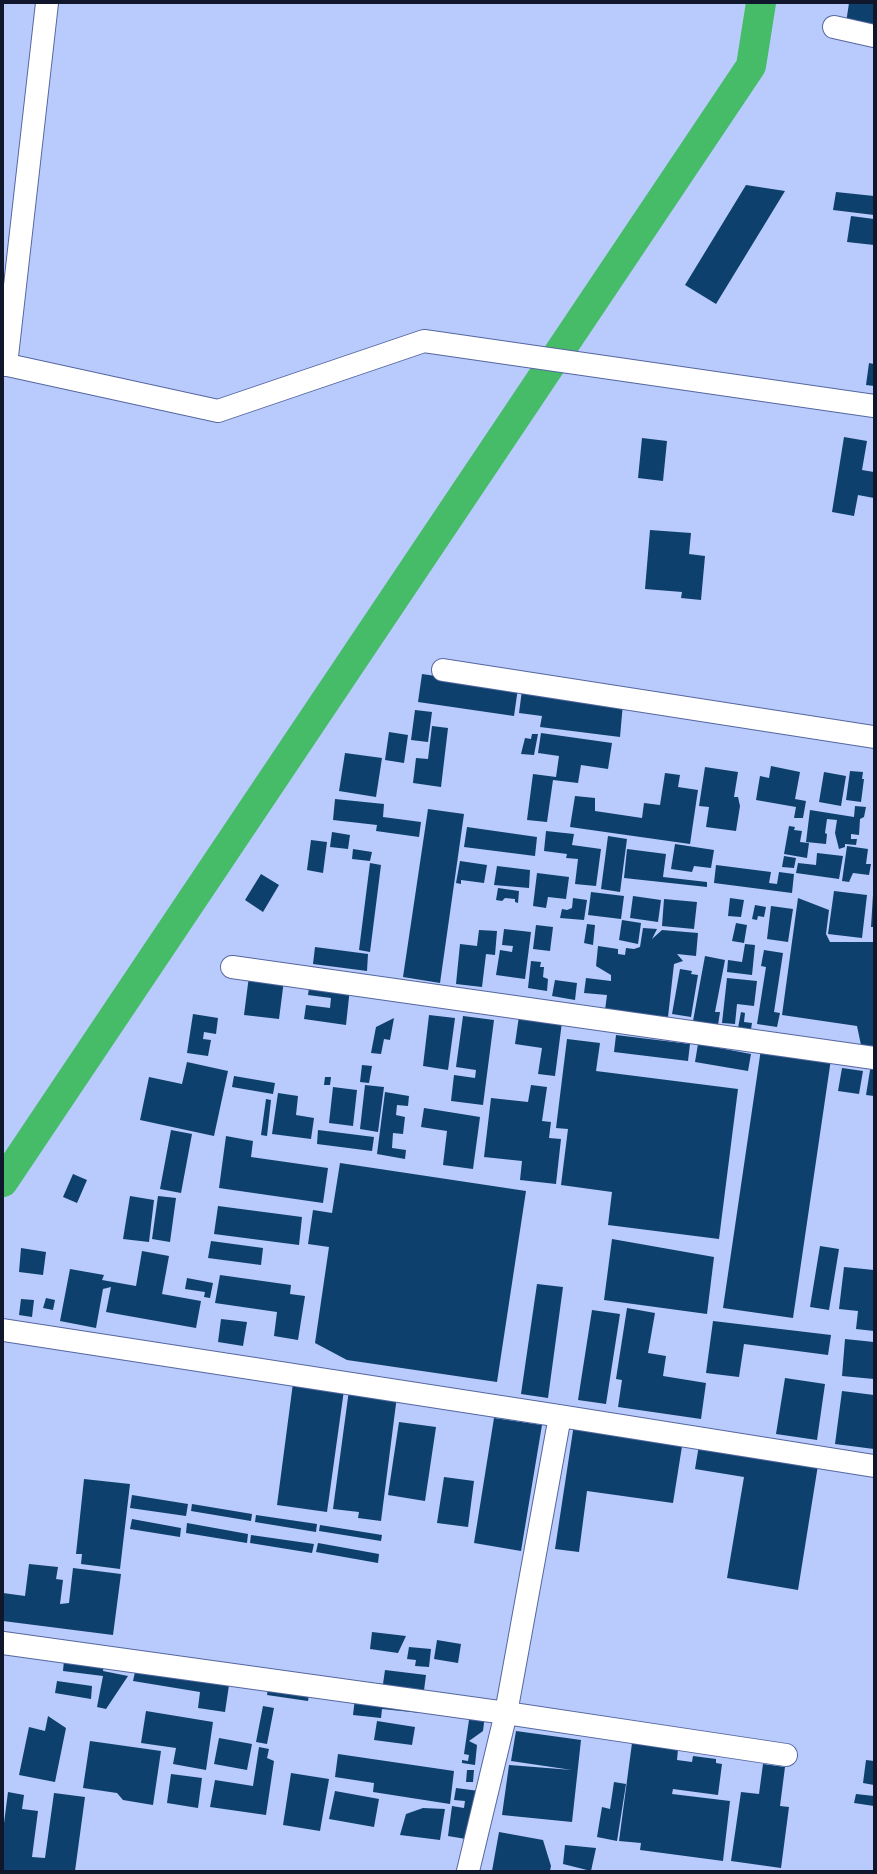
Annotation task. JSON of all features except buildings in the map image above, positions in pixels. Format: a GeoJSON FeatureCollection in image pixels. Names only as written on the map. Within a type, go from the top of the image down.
{"type":"FeatureCollection","features":[{"type":"Feature","properties":{"kind":"street"},"geometry":{"type":"LineString","coordinates":[[47,3],[4,364],[218,411],[424,341],[874,406]]}},
{"type":"Feature","properties":{"kind":"street"},"geometry":{"type":"LineString","coordinates":[[834,27],[874,36]]}},
{"type":"Feature","properties":{"kind":"street"},"geometry":{"type":"LineString","coordinates":[[443,670],[874,737]]}},
{"type":"Feature","properties":{"kind":"street"},"geometry":{"type":"LineString","coordinates":[[232,967],[874,1058]]}},
{"type":"Feature","properties":{"kind":"street"},"geometry":{"type":"LineString","coordinates":[[3,1330],[874,1466]]}},
{"type":"Feature","properties":{"kind":"street"},"geometry":{"type":"LineString","coordinates":[[468,1871],[506,1713],[560,1416]]}},
{"type":"Feature","properties":{"kind":"street"},"geometry":{"type":"LineString","coordinates":[[3,1643],[506,1713],[786,1755]]}},
{"type":"Feature","properties":{"kind":"waterway"},"geometry":{"type":"LineString","coordinates":[[3,1182],[751,66],[761,3]]}}]}
